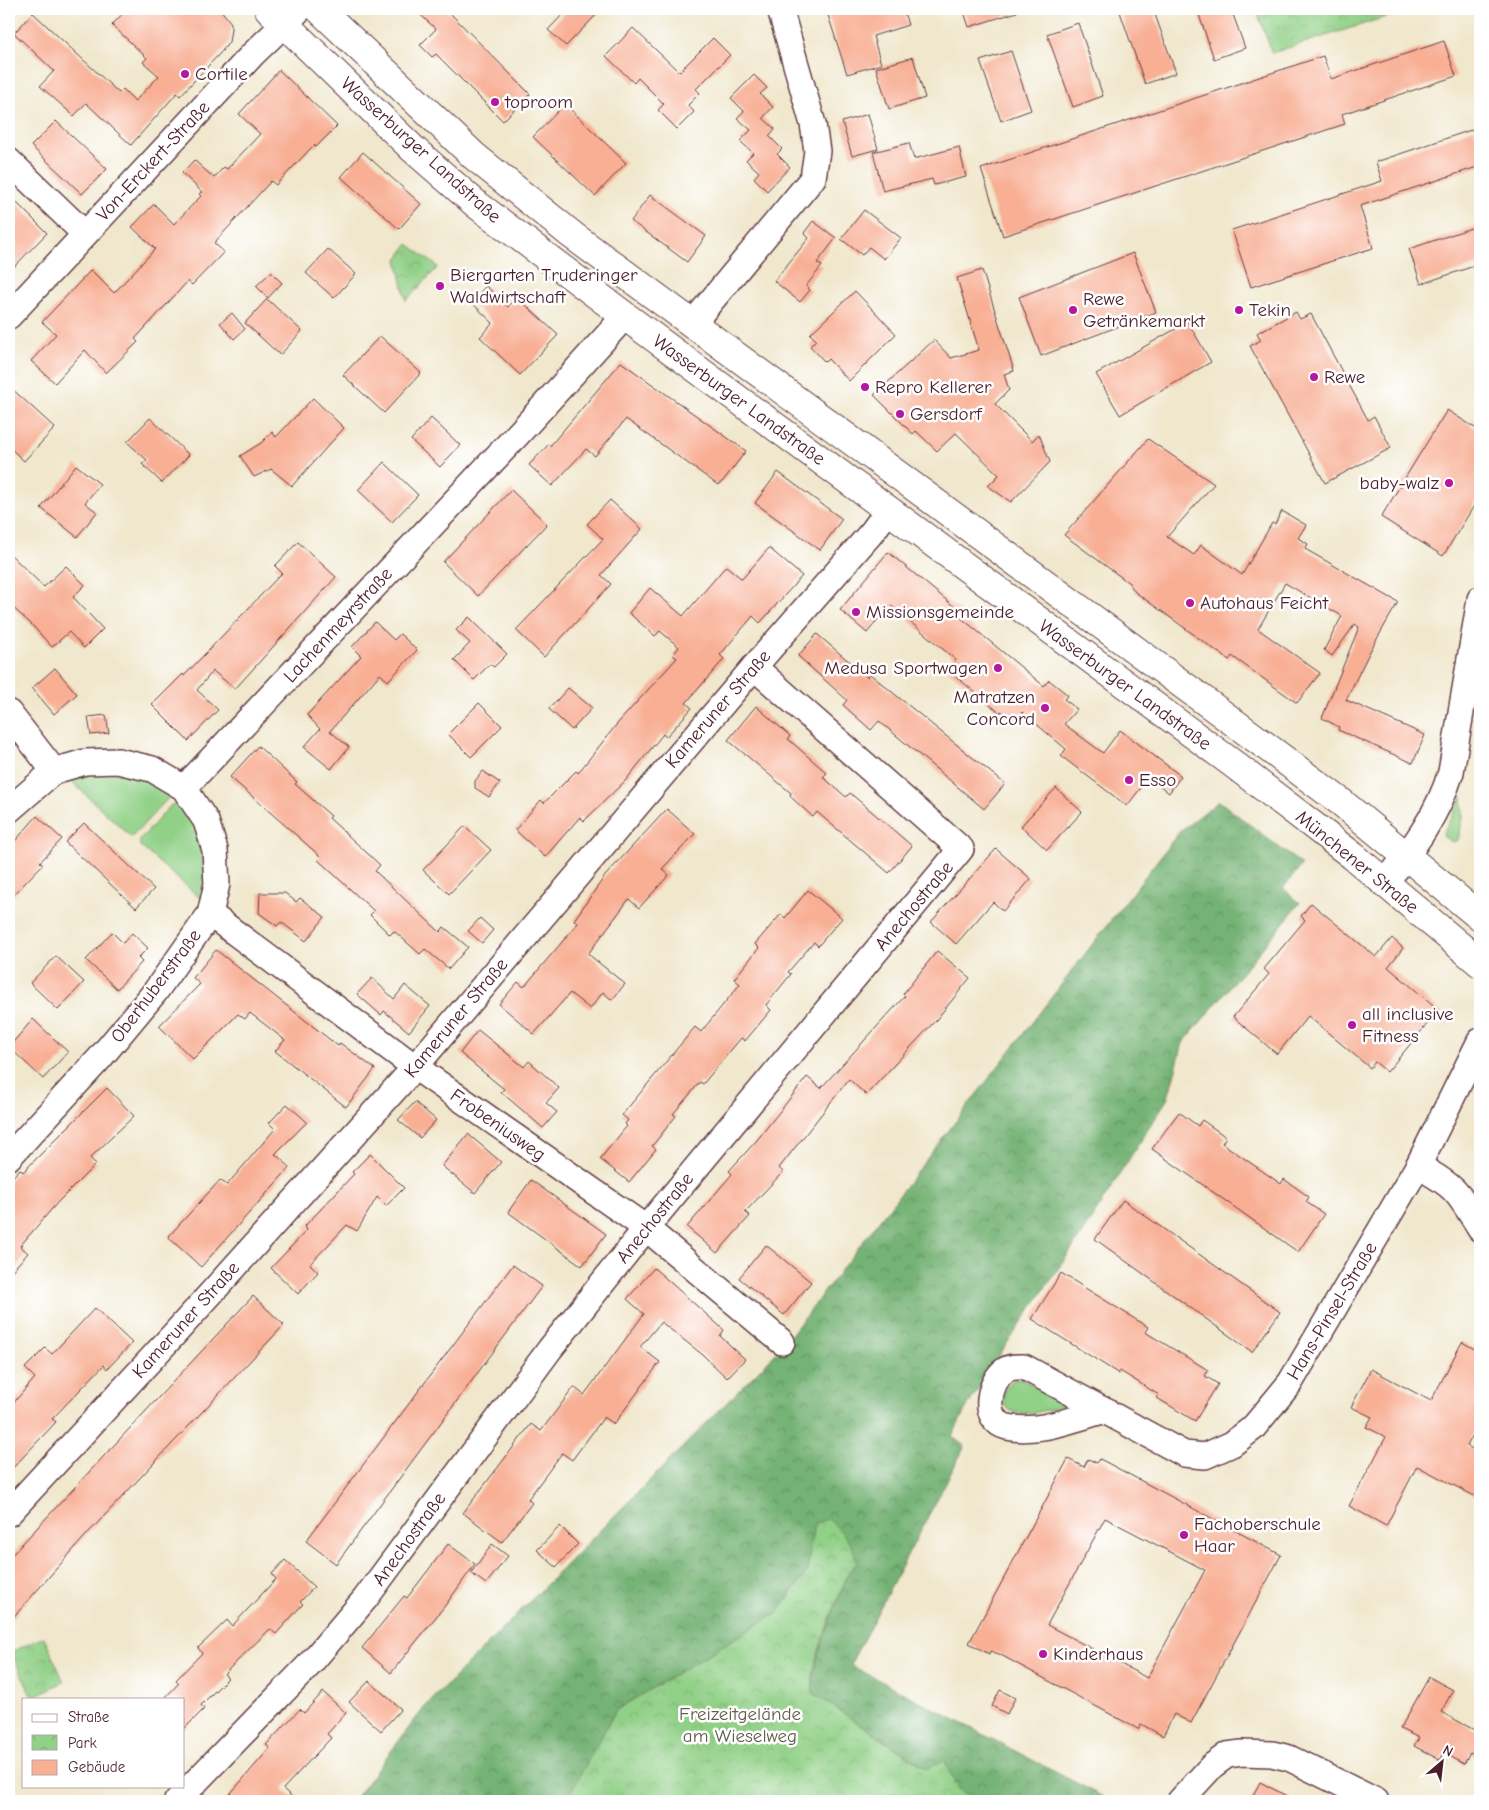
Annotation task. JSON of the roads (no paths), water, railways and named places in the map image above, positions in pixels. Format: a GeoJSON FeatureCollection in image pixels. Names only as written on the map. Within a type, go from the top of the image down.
{"type":"FeatureCollection","features":[{"type":"Feature","properties":{"kind":"main road","name":"Wasserburger Landstraße"},"geometry":{"type":"LineString","coordinates":[[319,9],[434,119],[508,184],[572,235],[1251,735]]}},
{"type":"Feature","properties":{"kind":"main road","name":"Wasserburger Landstraße"},"geometry":{"type":"LineString","coordinates":[[285,14],[413,149],[476,204],[1232,763]]}},
{"type":"Feature","properties":{"kind":"main road","name":"Münchener Straße"},"geometry":{"type":"LineString","coordinates":[[1251,735],[1407,855],[1480,917]]}},
{"type":"Feature","properties":{"kind":"main road","name":"Münchener Straße"},"geometry":{"type":"LineString","coordinates":[[1232,763],[1353,856],[1480,963]]}},
{"type":"Feature","properties":{"kind":"street"},"geometry":{"type":"LineString","coordinates":[[693,323],[813,178],[817,151],[813,124],[780,9]]}},
{"type":"Feature","properties":{"kind":"street","name":"Von-Erckert-Straße"},"geometry":{"type":"LineString","coordinates":[[9,316],[253,54],[285,14]]}},
{"type":"Feature","properties":{"kind":"street"},"geometry":{"type":"LineString","coordinates":[[9,161],[84,234]]}},
{"type":"Feature","properties":{"kind":"street","name":"Lachenmeyrstraße"},"geometry":{"type":"LineString","coordinates":[[184,788],[513,439],[625,316]]}},
{"type":"Feature","properties":{"kind":"street","name":"Kameruner Straße"},"geometry":{"type":"LineString","coordinates":[[9,1513],[177,1331],[414,1067],[754,667],[867,538],[888,510]]}},
{"type":"Feature","properties":{"kind":"street"},"geometry":{"type":"LineString","coordinates":[[1385,883],[1423,833],[1445,792],[1480,598]]}},
{"type":"Feature","properties":{"kind":"street","name":"Anechostraße"},"geometry":{"type":"LineString","coordinates":[[178,1801],[309,1665],[365,1599],[550,1349],[646,1228],[961,849],[754,667]]}},
{"type":"Feature","properties":{"kind":"street"},"geometry":{"type":"LineString","coordinates":[[9,713],[54,771]]}},
{"type":"Feature","properties":{"kind":"street"},"geometry":{"type":"LineString","coordinates":[[9,810],[54,771],[85,762],[118,761],[152,769],[184,788]]}},
{"type":"Feature","properties":{"kind":"street","name":"Oberhuberstraße"},"geometry":{"type":"LineString","coordinates":[[9,1157],[100,1058],[155,992],[210,914],[217,884],[215,850],[206,821],[184,788]]}},
{"type":"Feature","properties":{"kind":"street","name":"Frobeniusweg"},"geometry":{"type":"LineString","coordinates":[[210,914],[414,1067],[646,1228],[782,1342]]}},
{"type":"Feature","properties":{"kind":"street","name":"Hans-Pinsel-Straße"},"geometry":{"type":"LineString","coordinates":[[1106,1410],[1184,1454],[1205,1456],[1232,1444],[1253,1428],[1290,1383],[1418,1166],[1480,1042]]}},
{"type":"Feature","properties":{"kind":"street"},"geometry":{"type":"LineString","coordinates":[[1418,1166],[1445,1180],[1458,1193],[1480,1228]]}},
{"type":"Feature","properties":{"kind":"street"},"geometry":{"type":"LineString","coordinates":[[1180,1801],[1212,1766],[1227,1756],[1242,1753],[1272,1754],[1289,1758],[1376,1801]]}},
{"type":"Feature","properties":{"kind":"place","name":"Cortile"},"geometry":{"type":"Point","coordinates":[185,74]}},
{"type":"Feature","properties":{"kind":"place","name":"toproom"},"geometry":{"type":"Point","coordinates":[495,102]}},
{"type":"Feature","properties":{"kind":"place","name":"Biergarten Truderinger Waldwirtschaft"},"geometry":{"type":"Point","coordinates":[440,286]}},
{"type":"Feature","properties":{"kind":"place","name":"Rewe Getränkemarkt"},"geometry":{"type":"Point","coordinates":[1073,310]}},
{"type":"Feature","properties":{"kind":"place","name":"Tekin"},"geometry":{"type":"Point","coordinates":[1239,310]}},
{"type":"Feature","properties":{"kind":"place","name":"Rewe"},"geometry":{"type":"Point","coordinates":[1314,377]}},
{"type":"Feature","properties":{"kind":"place","name":"Repro Kellerer"},"geometry":{"type":"Point","coordinates":[865,387]}},
{"type":"Feature","properties":{"kind":"place","name":"Gersdorf"},"geometry":{"type":"Point","coordinates":[900,414]}},
{"type":"Feature","properties":{"kind":"place","name":"baby-walz"},"geometry":{"type":"Point","coordinates":[1449,483]}},
{"type":"Feature","properties":{"kind":"place","name":"Autohaus Feicht"},"geometry":{"type":"Point","coordinates":[1190,603]}},
{"type":"Feature","properties":{"kind":"place","name":"Missionsgemeinde"},"geometry":{"type":"Point","coordinates":[856,612]}},
{"type":"Feature","properties":{"kind":"place","name":"Medusa Sportwagen"},"geometry":{"type":"Point","coordinates":[998,668]}},
{"type":"Feature","properties":{"kind":"place","name":"Matratzen Concord"},"geometry":{"type":"Point","coordinates":[1045,708]}},
{"type":"Feature","properties":{"kind":"place","name":"Esso"},"geometry":{"type":"Point","coordinates":[1129,780]}},
{"type":"Feature","properties":{"kind":"place","name":"all inclusive Fitness"},"geometry":{"type":"Point","coordinates":[1352,1025]}},
{"type":"Feature","properties":{"kind":"place","name":"Fachoberschule Haar"},"geometry":{"type":"Point","coordinates":[1184,1535]}},
{"type":"Feature","properties":{"kind":"place","name":"Kinderhaus"},"geometry":{"type":"Point","coordinates":[1043,1654]}},
{"type":"Feature","properties":{"kind":"park label","name":"Freizeitgelände am Wieselweg"},"geometry":{"type":"Point","coordinates":[740,1725]}}]}
